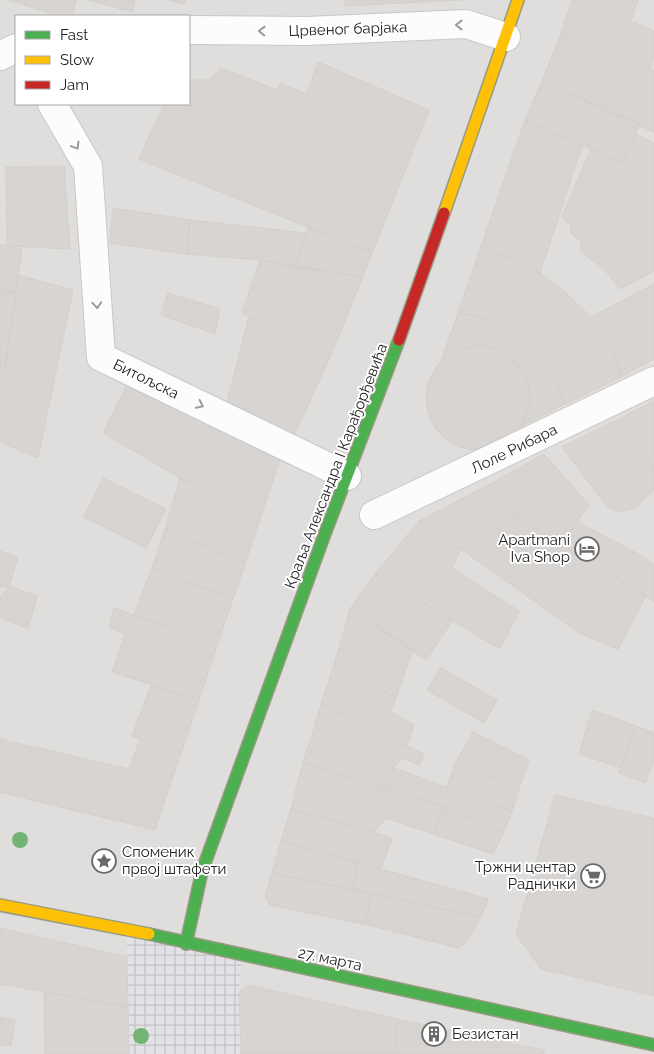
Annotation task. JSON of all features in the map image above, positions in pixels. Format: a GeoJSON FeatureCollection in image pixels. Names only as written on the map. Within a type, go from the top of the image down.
{"type":"FeatureCollection","features":[{"type":"Feature","properties":{"kind":"street","name":"Краља Александра I Карађорђевића"},"geometry":{"type":"LineString","coordinates":[[186,944],[202,871],[347,476],[399,341],[518,0]]}},
{"type":"Feature","properties":{"kind":"street","name":"Црвеног барјака"},"geometry":{"type":"LineString","coordinates":[[190,30],[307,32],[466,24],[506,37]]}},
{"type":"Feature","properties":{"kind":"street"},"geometry":{"type":"LineString","coordinates":[[0,56],[15,48]]}},
{"type":"Feature","properties":{"kind":"street","name":"Битољска"},"geometry":{"type":"LineString","coordinates":[[53,105],[88,166],[101,357],[347,476]]}},
{"type":"Feature","properties":{"kind":"street","name":"Лоле Рибара"},"geometry":{"type":"LineString","coordinates":[[374,515],[654,381]]}},
{"type":"Feature","properties":{"kind":"street","name":"27. марта"},"geometry":{"type":"LineString","coordinates":[[0,904],[127,928],[186,944],[588,1029],[654,1046]]}},
{"type":"Feature","properties":{"kind":"shaded area"},"geometry":{"type":"Polygon","coordinates":[[[0,0],[654,0],[654,1054],[0,1054],[0,0]]]}},
{"type":"Feature","properties":{"kind":"shaded area"},"geometry":{"type":"Polygon","coordinates":[[[127,929],[242,955],[239,992],[241,1054],[129,1054],[127,929]]]}},
{"type":"Feature","properties":{"kind":"building"},"geometry":{"type":"Polygon","coordinates":[[[7,0],[76,0],[72,15],[58,15],[7,0]]]}},
{"type":"Feature","properties":{"kind":"building"},"geometry":{"type":"Polygon","coordinates":[[[87,0],[135,0],[132,12],[87,0]]]}},
{"type":"Feature","properties":{"kind":"building"},"geometry":{"type":"Polygon","coordinates":[[[169,0],[185,0],[184,4],[169,0]]]}},
{"type":"Feature","properties":{"kind":"building"},"geometry":{"type":"Polygon","coordinates":[[[345,0],[462,0],[345,6],[345,0]]]}},
{"type":"Feature","properties":{"kind":"building"},"geometry":{"type":"Polygon","coordinates":[[[572,0],[638,0],[631,21],[654,31],[654,55],[650,69],[637,62],[560,36],[572,0]]]}},
{"type":"Feature","properties":{"kind":"building"},"geometry":{"type":"Polygon","coordinates":[[[560,36],[637,62],[654,71],[654,132],[542,81],[560,36]]]}},
{"type":"Feature","properties":{"kind":"building"},"geometry":{"type":"Polygon","coordinates":[[[318,62],[429,110],[372,253],[139,159],[164,105],[190,105],[190,80],[209,80],[221,68],[277,90],[280,83],[307,94],[318,62]]]}},
{"type":"Feature","properties":{"kind":"building"},"geometry":{"type":"Polygon","coordinates":[[[542,81],[640,124],[623,163],[525,120],[542,81]]]}},
{"type":"Feature","properties":{"kind":"building"},"geometry":{"type":"Polygon","coordinates":[[[525,120],[582,146],[540,273],[521,262],[480,249],[525,120]]]}},
{"type":"Feature","properties":{"kind":"building"},"geometry":{"type":"Polygon","coordinates":[[[636,134],[654,143],[654,271],[620,289],[604,269],[580,251],[582,243],[571,233],[571,226],[562,216],[591,149],[623,163],[636,134]]]}},
{"type":"Feature","properties":{"kind":"building"},"geometry":{"type":"Polygon","coordinates":[[[64,166],[70,249],[7,246],[6,167],[64,166]]]}},
{"type":"Feature","properties":{"kind":"building"},"geometry":{"type":"Polygon","coordinates":[[[113,208],[190,220],[187,254],[110,243],[113,208]]]}},
{"type":"Feature","properties":{"kind":"building"},"geometry":{"type":"Polygon","coordinates":[[[190,220],[306,233],[296,267],[260,260],[187,254],[190,220]]]}},
{"type":"Feature","properties":{"kind":"building"},"geometry":{"type":"Polygon","coordinates":[[[308,227],[372,253],[363,277],[296,267],[308,227]]]}},
{"type":"Feature","properties":{"kind":"building"},"geometry":{"type":"Polygon","coordinates":[[[0,245],[22,249],[16,293],[0,290],[0,245]]]}},
{"type":"Feature","properties":{"kind":"building"},"geometry":{"type":"Polygon","coordinates":[[[480,249],[521,262],[540,273],[566,293],[591,317],[611,348],[621,377],[565,404],[558,385],[551,374],[525,345],[499,326],[478,316],[458,313],[480,249]]]}},
{"type":"Feature","properties":{"kind":"building"},"geometry":{"type":"Polygon","coordinates":[[[260,260],[363,277],[330,357],[242,313],[260,260]]]}},
{"type":"Feature","properties":{"kind":"building"},"geometry":{"type":"Polygon","coordinates":[[[18,275],[73,290],[38,458],[0,442],[0,368],[5,369],[18,275]]]}},
{"type":"Feature","properties":{"kind":"building"},"geometry":{"type":"Polygon","coordinates":[[[654,284],[654,359],[621,377],[611,348],[591,317],[654,284]]]}},
{"type":"Feature","properties":{"kind":"building"},"geometry":{"type":"Polygon","coordinates":[[[0,290],[16,293],[5,369],[0,368],[0,290]]]}},
{"type":"Feature","properties":{"kind":"building"},"geometry":{"type":"Polygon","coordinates":[[[168,293],[220,309],[215,334],[161,315],[168,293]]]}},
{"type":"Feature","properties":{"kind":"building"},"geometry":{"type":"Polygon","coordinates":[[[458,313],[478,316],[499,326],[525,345],[551,374],[558,385],[565,404],[522,426],[530,401],[529,387],[525,375],[510,357],[494,348],[481,345],[456,350],[441,361],[458,313]]]}},
{"type":"Feature","properties":{"kind":"building"},"geometry":{"type":"Polygon","coordinates":[[[249,316],[330,357],[290,444],[224,413],[249,316]]]}},
{"type":"Feature","properties":{"kind":"building"},"geometry":{"type":"Polygon","coordinates":[[[478,346],[498,350],[515,361],[526,378],[530,398],[526,418],[515,435],[498,446],[478,450],[458,446],[441,435],[430,418],[426,398],[430,378],[441,361],[458,350],[478,346]]]}},
{"type":"Feature","properties":{"kind":"building"},"geometry":{"type":"Polygon","coordinates":[[[129,381],[282,454],[262,513],[180,478],[103,433],[129,381]]]}},
{"type":"Feature","properties":{"kind":"building"},"geometry":{"type":"Polygon","coordinates":[[[654,401],[654,470],[617,420],[654,401]]]}},
{"type":"Feature","properties":{"kind":"building"},"geometry":{"type":"Polygon","coordinates":[[[617,420],[654,470],[654,490],[635,508],[621,512],[608,508],[562,447],[617,420]]]}},
{"type":"Feature","properties":{"kind":"building"},"geometry":{"type":"Polygon","coordinates":[[[544,454],[589,505],[560,546],[483,488],[544,454]]]}},
{"type":"Feature","properties":{"kind":"building"},"geometry":{"type":"Polygon","coordinates":[[[103,478],[166,509],[146,548],[84,517],[103,478]]]}},
{"type":"Feature","properties":{"kind":"building"},"geometry":{"type":"Polygon","coordinates":[[[180,478],[262,513],[245,564],[165,529],[180,478]]]}},
{"type":"Feature","properties":{"kind":"building"},"geometry":{"type":"Polygon","coordinates":[[[483,488],[518,515],[461,549],[419,521],[483,488]]]}},
{"type":"Feature","properties":{"kind":"building"},"geometry":{"type":"Polygon","coordinates":[[[518,515],[560,546],[577,522],[633,551],[616,578],[646,596],[618,649],[579,633],[461,549],[518,515]]]}},
{"type":"Feature","properties":{"kind":"building"},"geometry":{"type":"Polygon","coordinates":[[[419,521],[461,549],[452,568],[519,611],[500,649],[375,574],[419,521]]]}},
{"type":"Feature","properties":{"kind":"building"},"geometry":{"type":"Polygon","coordinates":[[[165,529],[245,564],[233,599],[152,568],[165,529]]]}},
{"type":"Feature","properties":{"kind":"building"},"geometry":{"type":"Polygon","coordinates":[[[0,551],[18,557],[9,586],[0,587],[0,551]]]}},
{"type":"Feature","properties":{"kind":"building"},"geometry":{"type":"Polygon","coordinates":[[[633,551],[654,564],[654,601],[616,578],[633,551]]]}},
{"type":"Feature","properties":{"kind":"building"},"geometry":{"type":"Polygon","coordinates":[[[152,568],[233,599],[217,645],[134,615],[152,568]]]}},
{"type":"Feature","properties":{"kind":"building"},"geometry":{"type":"Polygon","coordinates":[[[375,574],[452,621],[426,660],[350,609],[375,574]]]}},
{"type":"Feature","properties":{"kind":"building"},"geometry":{"type":"Polygon","coordinates":[[[9,586],[37,596],[28,629],[0,617],[0,597],[9,586]]]}},
{"type":"Feature","properties":{"kind":"building"},"geometry":{"type":"Polygon","coordinates":[[[114,608],[217,645],[199,700],[112,672],[125,634],[109,627],[114,608]]]}},
{"type":"Feature","properties":{"kind":"building"},"geometry":{"type":"Polygon","coordinates":[[[350,609],[413,649],[396,698],[334,665],[350,609]]]}},
{"type":"Feature","properties":{"kind":"building"},"geometry":{"type":"Polygon","coordinates":[[[334,665],[396,698],[391,712],[414,725],[407,746],[321,704],[334,665]]]}},
{"type":"Feature","properties":{"kind":"building"},"geometry":{"type":"Polygon","coordinates":[[[441,668],[497,700],[484,723],[427,690],[441,668]]]}},
{"type":"Feature","properties":{"kind":"building"},"geometry":{"type":"Polygon","coordinates":[[[151,685],[199,700],[155,830],[0,792],[0,739],[129,769],[140,739],[132,736],[151,685]]]}},
{"type":"Feature","properties":{"kind":"building"},"geometry":{"type":"Polygon","coordinates":[[[321,704],[424,754],[419,765],[402,758],[394,768],[312,735],[321,704]]]}},
{"type":"Feature","properties":{"kind":"building"},"geometry":{"type":"Polygon","coordinates":[[[592,710],[636,726],[621,768],[579,754],[592,710]]]}},
{"type":"Feature","properties":{"kind":"building"},"geometry":{"type":"Polygon","coordinates":[[[636,726],[654,733],[654,760],[645,783],[619,773],[636,726]]]}},
{"type":"Feature","properties":{"kind":"building"},"geometry":{"type":"Polygon","coordinates":[[[473,732],[529,760],[519,789],[456,762],[473,732]]]}},
{"type":"Feature","properties":{"kind":"building"},"geometry":{"type":"Polygon","coordinates":[[[312,735],[394,768],[383,788],[303,762],[312,735]]]}},
{"type":"Feature","properties":{"kind":"building"},"geometry":{"type":"Polygon","coordinates":[[[303,762],[444,807],[434,834],[386,818],[374,832],[291,809],[303,762]]]}},
{"type":"Feature","properties":{"kind":"building"},"geometry":{"type":"Polygon","coordinates":[[[456,762],[519,789],[512,811],[447,786],[456,762]]]}},
{"type":"Feature","properties":{"kind":"building"},"geometry":{"type":"Polygon","coordinates":[[[394,768],[512,811],[504,832],[444,807],[383,788],[394,768]]]}},
{"type":"Feature","properties":{"kind":"building","name":"Тржни центар Раднички"},"geometry":{"type":"Polygon","coordinates":[[[555,795],[654,818],[654,996],[541,969],[516,934],[555,795]]]}},
{"type":"Feature","properties":{"kind":"building"},"geometry":{"type":"Polygon","coordinates":[[[444,807],[504,832],[493,854],[434,834],[444,807]]]}},
{"type":"Feature","properties":{"kind":"building"},"geometry":{"type":"Polygon","coordinates":[[[291,809],[374,832],[392,839],[381,869],[281,841],[291,809]]]}},
{"type":"Feature","properties":{"kind":"building"},"geometry":{"type":"Polygon","coordinates":[[[281,841],[357,862],[353,890],[272,873],[281,841]]]}},
{"type":"Feature","properties":{"kind":"building"},"geometry":{"type":"Polygon","coordinates":[[[357,862],[488,899],[481,917],[353,890],[357,862]]]}},
{"type":"Feature","properties":{"kind":"building"},"geometry":{"type":"Polygon","coordinates":[[[272,873],[372,894],[364,924],[270,905],[265,896],[272,873]]]}},
{"type":"Feature","properties":{"kind":"building"},"geometry":{"type":"Polygon","coordinates":[[[372,894],[481,917],[466,943],[458,948],[364,924],[372,894]]]}},
{"type":"Feature","properties":{"kind":"building"},"geometry":{"type":"Polygon","coordinates":[[[0,928],[127,957],[128,1007],[0,984],[0,928]]]}},
{"type":"Feature","properties":{"kind":"building"},"geometry":{"type":"Polygon","coordinates":[[[248,985],[397,1019],[395,1054],[241,1054],[239,992],[248,985]]]}},
{"type":"Feature","properties":{"kind":"building"},"geometry":{"type":"Polygon","coordinates":[[[44,992],[128,1007],[129,1054],[45,1054],[44,992]]]}},
{"type":"Feature","properties":{"kind":"building"},"geometry":{"type":"Polygon","coordinates":[[[0,1017],[15,1020],[11,1046],[0,1045],[0,1017]]]}},
{"type":"Feature","properties":{"kind":"building","name":"Безистан"},"geometry":{"type":"Polygon","coordinates":[[[397,1019],[544,1050],[544,1054],[395,1054],[397,1019]]]}},
{"type":"Feature","properties":{"kind":"building"},"geometry":{"type":"Polygon","coordinates":[[[334,1052],[334,1054],[241,1054],[334,1052]]]}},
{"type":"Feature","properties":{"kind":"building"},"geometry":{"type":"Polygon","coordinates":[[[334,1052],[395,1054],[334,1054],[334,1052]]]}},
{"type":"Feature","properties":{"kind":"traffic: fast"},"geometry":{"type":"LineString","coordinates":[[186,944],[202,871],[324,536],[399,340]]}},
{"type":"Feature","properties":{"kind":"traffic: fast"},"geometry":{"type":"LineString","coordinates":[[149,934],[654,1045]]}},
{"type":"Feature","properties":{"kind":"traffic: slow"},"geometry":{"type":"LineString","coordinates":[[444,213],[518,0]]}},
{"type":"Feature","properties":{"kind":"traffic: slow"},"geometry":{"type":"LineString","coordinates":[[0,905],[149,934]]}},
{"type":"Feature","properties":{"kind":"traffic: jam"},"geometry":{"type":"LineString","coordinates":[[399,340],[444,213]]}},
{"type":"Feature","properties":{"kind":"place","name":"Apartmani Iva Shop"},"geometry":{"type":"Point","coordinates":[587,549]}},
{"type":"Feature","properties":{"kind":"place","name":"Споменик првој штафети"},"geometry":{"type":"Point","coordinates":[104,861]}},
{"type":"Feature","properties":{"kind":"place","name":"Тржни центар Раднички"},"geometry":{"type":"Point","coordinates":[593,876]}},
{"type":"Feature","properties":{"kind":"place","name":"Безистан"},"geometry":{"type":"Point","coordinates":[434,1034]}}]}
